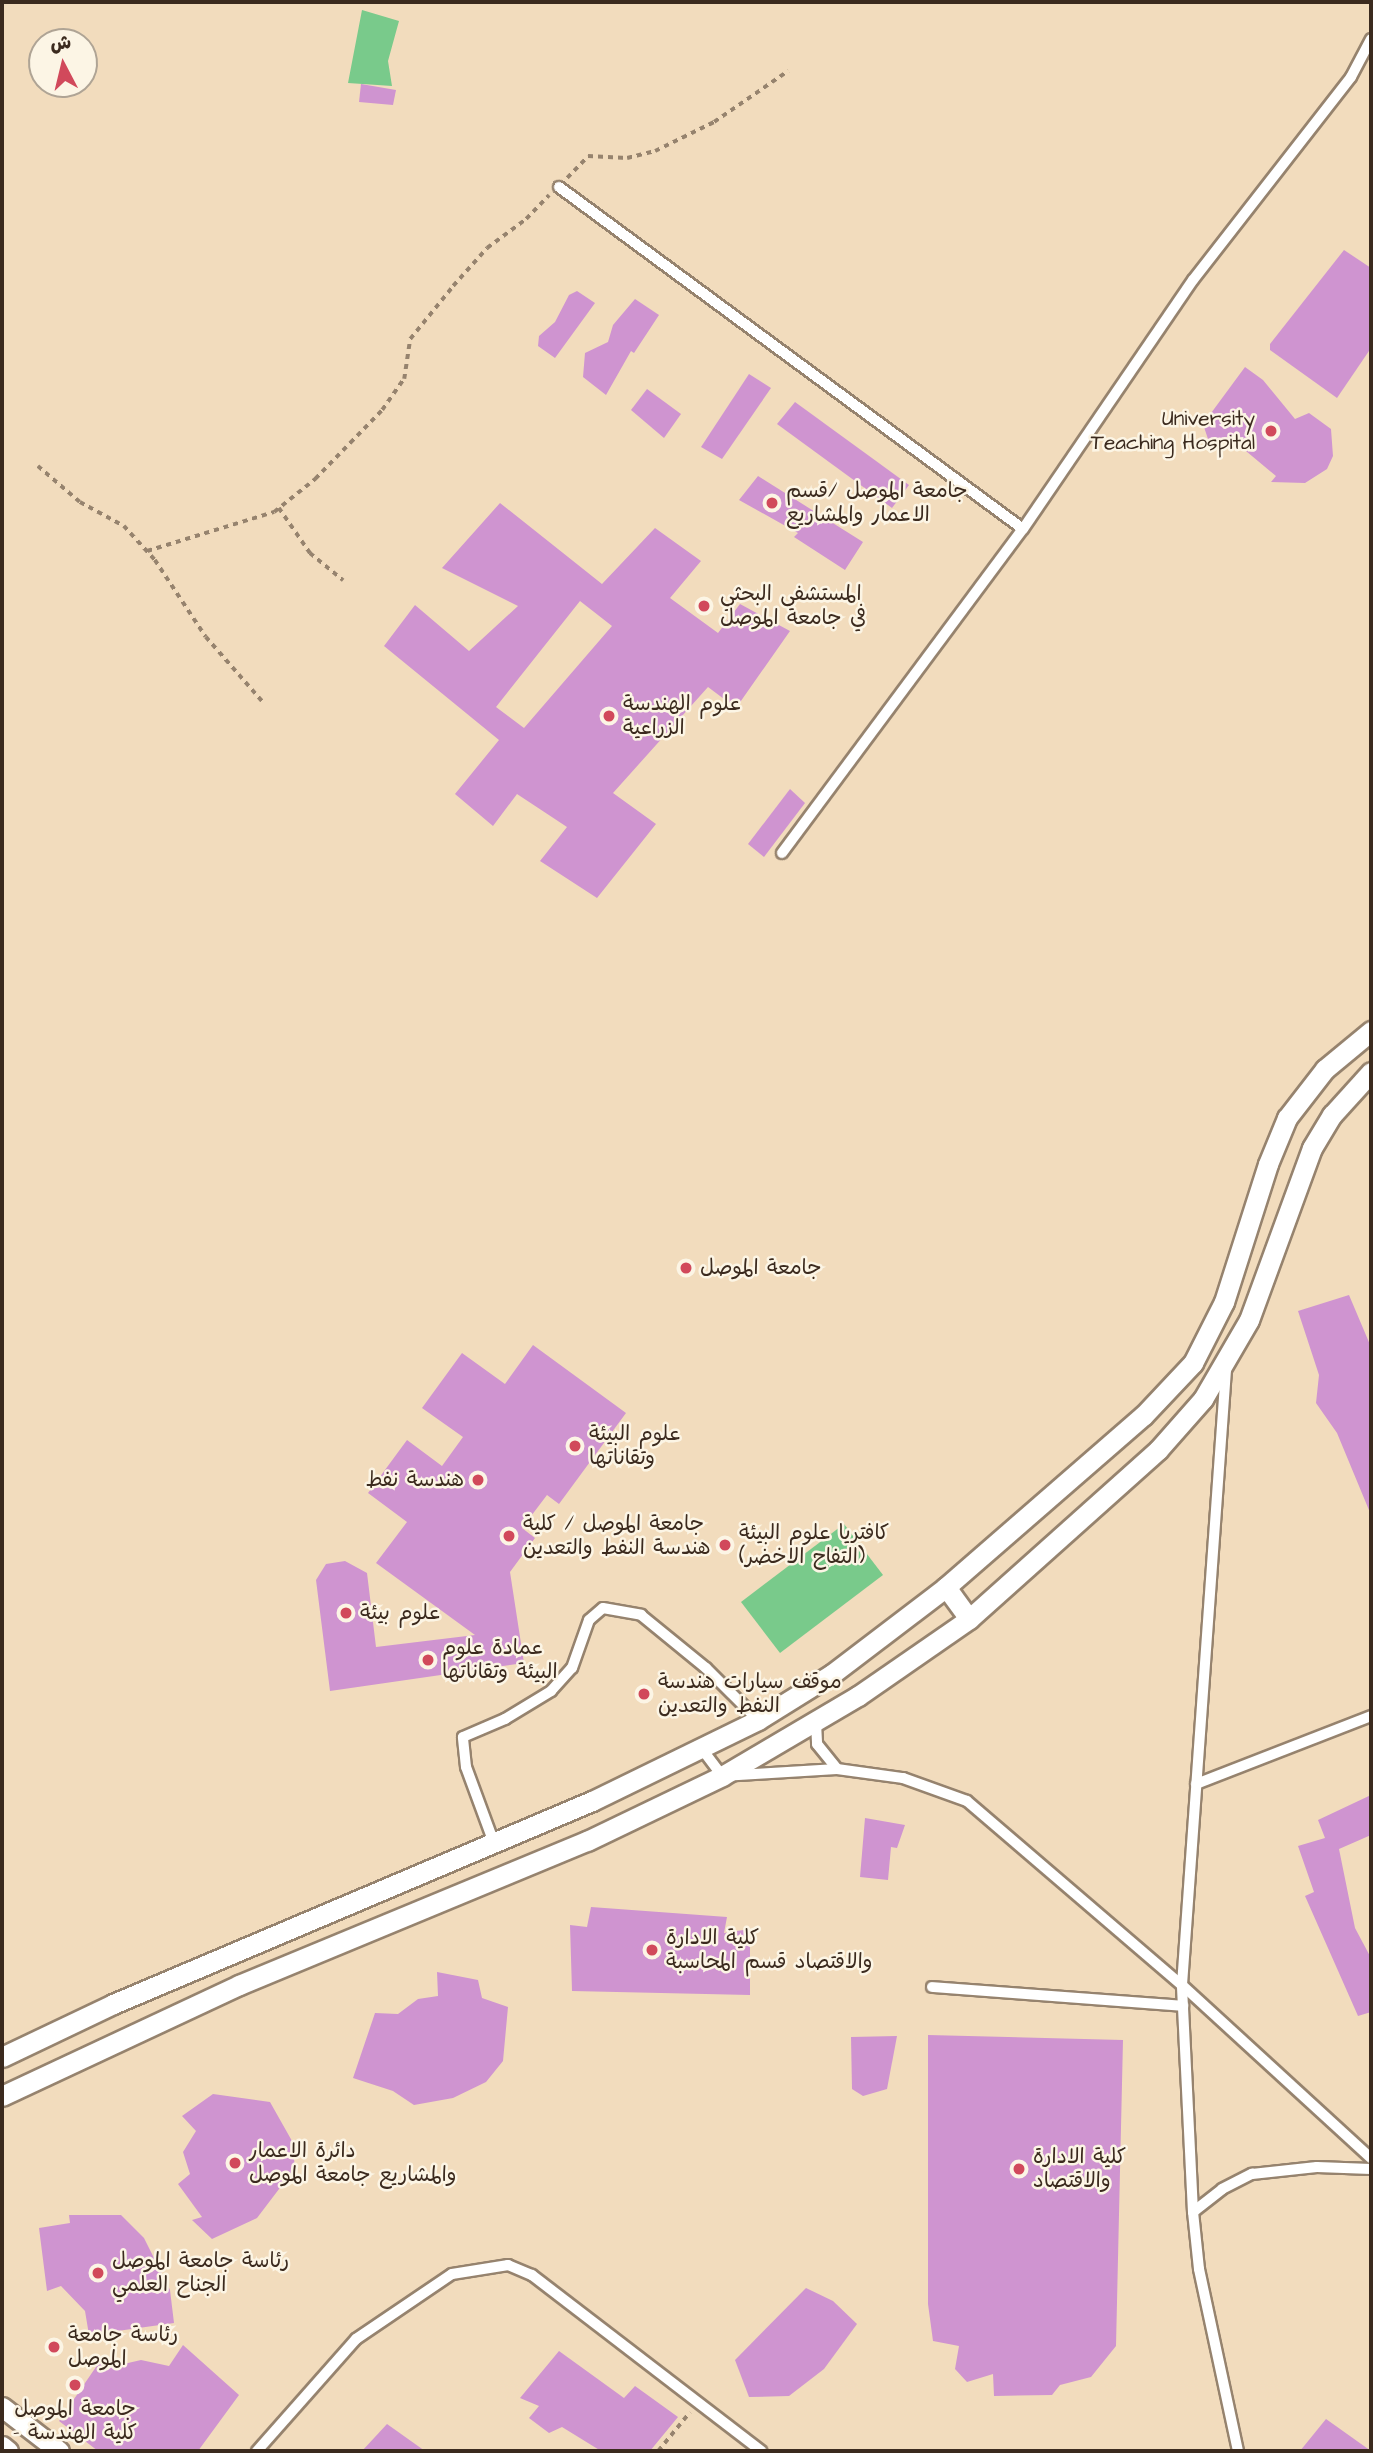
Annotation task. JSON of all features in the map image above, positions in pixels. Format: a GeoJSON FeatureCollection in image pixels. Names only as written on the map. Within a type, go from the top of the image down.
{"type":"FeatureCollection","features":[{"type":"Feature","properties":{"kind":"street"},"geometry":{"type":"LineString","coordinates":[[2,2057],[113,2004],[494,1843],[702,1749],[758,1720],[832,1674],[946,1587],[1127,1430],[1193,1363],[1224,1302],[1268,1164],[1287,1118],[1325,1069],[1371,1031]]}},
{"type":"Feature","properties":{"kind":"street"},"geometry":{"type":"LineString","coordinates":[[2,2096],[239,1985],[587,1841],[722,1776],[816,1723],[969,1619],[1158,1450],[1226,1365],[1249,1320],[1311,1148],[1332,1115],[1371,1072]]}},
{"type":"Feature","properties":{"kind":"street"},"geometry":{"type":"LineString","coordinates":[[946,1587],[969,1619]]}},
{"type":"Feature","properties":{"kind":"street"},"geometry":{"type":"LineString","coordinates":[[2,2407],[59,2451]]}},
{"type":"Feature","properties":{"kind":"street"},"geometry":{"type":"LineString","coordinates":[[2,2446],[8,2451]]}},
{"type":"Feature","properties":{"kind":"lane"},"geometry":{"type":"LineString","coordinates":[[782,853],[1023,529],[1193,280],[1351,77],[1371,39]]}},
{"type":"Feature","properties":{"kind":"lane"},"geometry":{"type":"LineString","coordinates":[[559,187],[1023,529]]}},
{"type":"Feature","properties":{"kind":"lane"},"geometry":{"type":"LineString","coordinates":[[1226,1365],[1182,1985],[1193,2212],[1199,2269],[1238,2451]]}},
{"type":"Feature","properties":{"kind":"lane"},"geometry":{"type":"LineString","coordinates":[[494,1843],[466,1767],[463,1737],[505,1719],[551,1691],[572,1668],[589,1620],[603,1608],[640,1615],[706,1668],[758,1720]]}},
{"type":"Feature","properties":{"kind":"lane"},"geometry":{"type":"LineString","coordinates":[[1196,1784],[1371,1716]]}},
{"type":"Feature","properties":{"kind":"lane"},"geometry":{"type":"LineString","coordinates":[[816,1723],[817,1744],[836,1769]]}},
{"type":"Feature","properties":{"kind":"lane"},"geometry":{"type":"LineString","coordinates":[[702,1749],[722,1776],[836,1769],[903,1778],[967,1801],[1182,1985],[1371,2158]]}},
{"type":"Feature","properties":{"kind":"lane"},"geometry":{"type":"LineString","coordinates":[[932,1987],[1183,2006]]}},
{"type":"Feature","properties":{"kind":"lane"},"geometry":{"type":"LineString","coordinates":[[1362,2149],[1371,2142]]}},
{"type":"Feature","properties":{"kind":"lane"},"geometry":{"type":"LineString","coordinates":[[1193,2212],[1222,2189],[1252,2174],[1317,2167],[1371,2169]]}},
{"type":"Feature","properties":{"kind":"lane"},"geometry":{"type":"LineString","coordinates":[[257,2451],[356,2339],[452,2274],[482,2266],[508,2265],[532,2275],[761,2451]]}},
{"type":"Feature","properties":{"kind":"path"},"geometry":{"type":"LineString","coordinates":[[147,551],[279,508],[347,449],[382,410],[404,379],[410,340],[487,248],[526,219],[589,156],[627,158],[655,151],[714,122],[788,71]]}},
{"type":"Feature","properties":{"kind":"path"},"geometry":{"type":"LineString","coordinates":[[38,466],[80,502],[124,526],[147,551],[206,637],[262,701]]}},
{"type":"Feature","properties":{"kind":"path"},"geometry":{"type":"LineString","coordinates":[[279,508],[301,543],[343,580]]}},
{"type":"Feature","properties":{"kind":"path"},"geometry":{"type":"LineString","coordinates":[[658,2451],[698,2403]]}},
{"type":"Feature","properties":{"kind":"green space"},"geometry":{"type":"Polygon","coordinates":[[[362,10],[399,21],[388,61],[392,86],[348,83],[362,10]]]}},
{"type":"Feature","properties":{"kind":"green space"},"geometry":{"type":"Polygon","coordinates":[[[844,1524],[883,1575],[780,1653],[741,1602],[844,1524]]]}},
{"type":"Feature","properties":{"kind":"building"},"geometry":{"type":"Polygon","coordinates":[[[361,84],[396,90],[393,105],[359,102],[361,84]]]}},
{"type":"Feature","properties":{"kind":"building"},"geometry":{"type":"Polygon","coordinates":[[[1344,250],[1371,268],[1371,348],[1337,398],[1270,350],[1270,344],[1344,250]]]}},
{"type":"Feature","properties":{"kind":"building"},"geometry":{"type":"Polygon","coordinates":[[[577,291],[595,303],[555,358],[538,346],[539,336],[555,322],[569,295],[577,291]]]}},
{"type":"Feature","properties":{"kind":"building"},"geometry":{"type":"Polygon","coordinates":[[[635,299],[659,315],[634,353],[631,351],[606,395],[583,377],[585,353],[608,342],[613,325],[635,299]]]}},
{"type":"Feature","properties":{"kind":"building"},"geometry":{"type":"Polygon","coordinates":[[[1245,367],[1263,380],[1295,419],[1309,413],[1331,429],[1333,456],[1327,469],[1305,483],[1271,482],[1276,476],[1228,436],[1220,443],[1208,439],[1203,424],[1245,367]]]}},
{"type":"Feature","properties":{"kind":"building"},"geometry":{"type":"Polygon","coordinates":[[[749,374],[771,388],[722,459],[701,447],[749,374]]]}},
{"type":"Feature","properties":{"kind":"building"},"geometry":{"type":"Polygon","coordinates":[[[647,389],[681,414],[664,438],[631,410],[647,389]]]}},
{"type":"Feature","properties":{"kind":"building"},"geometry":{"type":"Polygon","coordinates":[[[795,402],[909,485],[892,508],[777,424],[795,402]]]}},
{"type":"Feature","properties":{"kind":"building"},"geometry":{"type":"Polygon","coordinates":[[[758,476],[863,542],[845,570],[794,537],[798,533],[739,500],[758,476]]]}},
{"type":"Feature","properties":{"kind":"building"},"geometry":{"type":"Polygon","coordinates":[[[500,503],[602,584],[655,528],[701,561],[670,598],[718,633],[740,604],[790,631],[736,708],[708,687],[613,793],[656,824],[597,898],[540,861],[567,827],[517,794],[493,826],[455,794],[499,740],[384,646],[415,605],[469,651],[518,606],[442,568],[500,503]],[[580,601],[496,707],[524,728],[612,626],[580,601]]]}},
{"type":"Feature","properties":{"kind":"building"},"geometry":{"type":"Polygon","coordinates":[[[790,789],[805,803],[764,857],[748,844],[790,789]]]}},
{"type":"Feature","properties":{"kind":"building"},"geometry":{"type":"Polygon","coordinates":[[[1349,1295],[1371,1347],[1371,1515],[1337,1433],[1316,1403],[1319,1375],[1298,1311],[1349,1295]]]}},
{"type":"Feature","properties":{"kind":"building","name":"هندسة نفط"},"geometry":{"type":"Polygon","coordinates":[[[533,1345],[626,1413],[559,1504],[547,1495],[522,1528],[535,1538],[510,1572],[524,1663],[330,1691],[316,1580],[326,1564],[345,1561],[367,1573],[376,1647],[475,1635],[376,1563],[407,1522],[368,1493],[407,1440],[442,1466],[463,1437],[422,1408],[462,1353],[505,1384],[533,1345]]]}},
{"type":"Feature","properties":{"kind":"building"},"geometry":{"type":"Polygon","coordinates":[[[1371,1795],[1371,1835],[1339,1849],[1355,1928],[1371,1958],[1371,2012],[1358,2016],[1305,1896],[1314,1892],[1298,1846],[1325,1838],[1318,1820],[1371,1795]]]}},
{"type":"Feature","properties":{"kind":"building"},"geometry":{"type":"Polygon","coordinates":[[[865,1818],[905,1825],[897,1848],[891,1847],[888,1880],[860,1877],[865,1818]]]}},
{"type":"Feature","properties":{"kind":"building"},"geometry":{"type":"Polygon","coordinates":[[[591,1907],[727,1917],[724,1933],[750,1929],[750,1995],[572,1991],[570,1925],[587,1927],[591,1907]]]}},
{"type":"Feature","properties":{"kind":"building"},"geometry":{"type":"Polygon","coordinates":[[[437,1972],[478,1980],[482,1998],[508,2007],[503,2061],[486,2082],[453,2098],[414,2105],[393,2091],[353,2078],[375,2013],[398,2014],[418,1999],[438,1996],[437,1972]]]}},
{"type":"Feature","properties":{"kind":"building"},"geometry":{"type":"Polygon","coordinates":[[[928,2035],[1123,2040],[1116,2346],[1091,2377],[1060,2385],[1052,2395],[994,2396],[993,2374],[967,2382],[955,2369],[959,2346],[933,2341],[928,2304],[928,2035]]]}},
{"type":"Feature","properties":{"kind":"building"},"geometry":{"type":"Polygon","coordinates":[[[897,2036],[887,2089],[863,2096],[852,2089],[851,2037],[897,2036]]]}},
{"type":"Feature","properties":{"kind":"building"},"geometry":{"type":"Polygon","coordinates":[[[213,2094],[270,2102],[292,2141],[295,2168],[257,2218],[212,2239],[192,2220],[202,2217],[178,2184],[190,2174],[183,2152],[196,2131],[182,2116],[213,2094]]]}},
{"type":"Feature","properties":{"kind":"building"},"geometry":{"type":"Polygon","coordinates":[[[69,2215],[121,2215],[144,2238],[170,2290],[174,2323],[89,2335],[85,2311],[61,2286],[47,2291],[39,2228],[70,2223],[69,2215]]]}},
{"type":"Feature","properties":{"kind":"building"},"geometry":{"type":"Polygon","coordinates":[[[806,2288],[833,2301],[857,2324],[824,2369],[789,2396],[749,2397],[735,2360],[806,2288]]]}},
{"type":"Feature","properties":{"kind":"building"},"geometry":{"type":"Polygon","coordinates":[[[183,2345],[239,2395],[198,2451],[98,2451],[59,2421],[98,2364],[106,2360],[115,2366],[141,2360],[169,2366],[183,2345]]]}},
{"type":"Feature","properties":{"kind":"building"},"geometry":{"type":"Polygon","coordinates":[[[559,2351],[624,2398],[635,2386],[678,2417],[650,2451],[601,2451],[562,2427],[549,2433],[529,2418],[539,2406],[520,2398],[559,2351]]]}},
{"type":"Feature","properties":{"kind":"building"},"geometry":{"type":"Polygon","coordinates":[[[1326,2419],[1371,2451],[1300,2451],[1326,2419]]]}},
{"type":"Feature","properties":{"kind":"building"},"geometry":{"type":"Polygon","coordinates":[[[387,2424],[425,2451],[362,2451],[387,2424]]]}},
{"type":"Feature","properties":{"kind":"place","name":"University Teaching Hospital"},"geometry":{"type":"Point","coordinates":[1271,431]}},
{"type":"Feature","properties":{"kind":"place","name":"جامعة الموصل /قسم الاعمار والمشاريع"},"geometry":{"type":"Point","coordinates":[772,503]}},
{"type":"Feature","properties":{"kind":"place","name":"المستشفى البحثي في جامعة الموصل"},"geometry":{"type":"Point","coordinates":[704,606]}},
{"type":"Feature","properties":{"kind":"place","name":"علوم الهندسة الزراعية"},"geometry":{"type":"Point","coordinates":[609,716]}},
{"type":"Feature","properties":{"kind":"place","name":"جامعة الموصل"},"geometry":{"type":"Point","coordinates":[686,1268]}},
{"type":"Feature","properties":{"kind":"place","name":"علوم البيئة وتقاناتها"},"geometry":{"type":"Point","coordinates":[575,1446]}},
{"type":"Feature","properties":{"kind":"place","name":"هندسة نفط"},"geometry":{"type":"Point","coordinates":[478,1480]}},
{"type":"Feature","properties":{"kind":"place","name":"جامعة الموصل / كلية هندسة النفط والتعدين"},"geometry":{"type":"Point","coordinates":[509,1536]}},
{"type":"Feature","properties":{"kind":"place","name":"كافتريا علوم البيئة (التفاح الاخضر)"},"geometry":{"type":"Point","coordinates":[725,1545]}},
{"type":"Feature","properties":{"kind":"place","name":"علوم بيئة"},"geometry":{"type":"Point","coordinates":[346,1613]}},
{"type":"Feature","properties":{"kind":"place","name":"عمادة علوم البيئة وتقاناتها"},"geometry":{"type":"Point","coordinates":[428,1660]}},
{"type":"Feature","properties":{"kind":"place","name":"موقف سيارات هندسة النفط والتعدين"},"geometry":{"type":"Point","coordinates":[644,1694]}},
{"type":"Feature","properties":{"kind":"place","name":"كلية الادارة والاقتصاد قسم المحاسبة"},"geometry":{"type":"Point","coordinates":[652,1950]}},
{"type":"Feature","properties":{"kind":"place","name":"دائرة الاعمار والمشاريع جامعة الموصل"},"geometry":{"type":"Point","coordinates":[235,2163]}},
{"type":"Feature","properties":{"kind":"place","name":"كلية الادارة والاقتصاد"},"geometry":{"type":"Point","coordinates":[1019,2169]}},
{"type":"Feature","properties":{"kind":"place","name":"رئاسة جامعة الموصل الجناح العلمي"},"geometry":{"type":"Point","coordinates":[98,2273]}},
{"type":"Feature","properties":{"kind":"place","name":"رئاسة جامعة الموصل"},"geometry":{"type":"Point","coordinates":[54,2347]}},
{"type":"Feature","properties":{"kind":"place","name":"جامعة الموصل - كلية الهندسة"},"geometry":{"type":"Point","coordinates":[75,2385]}}]}
